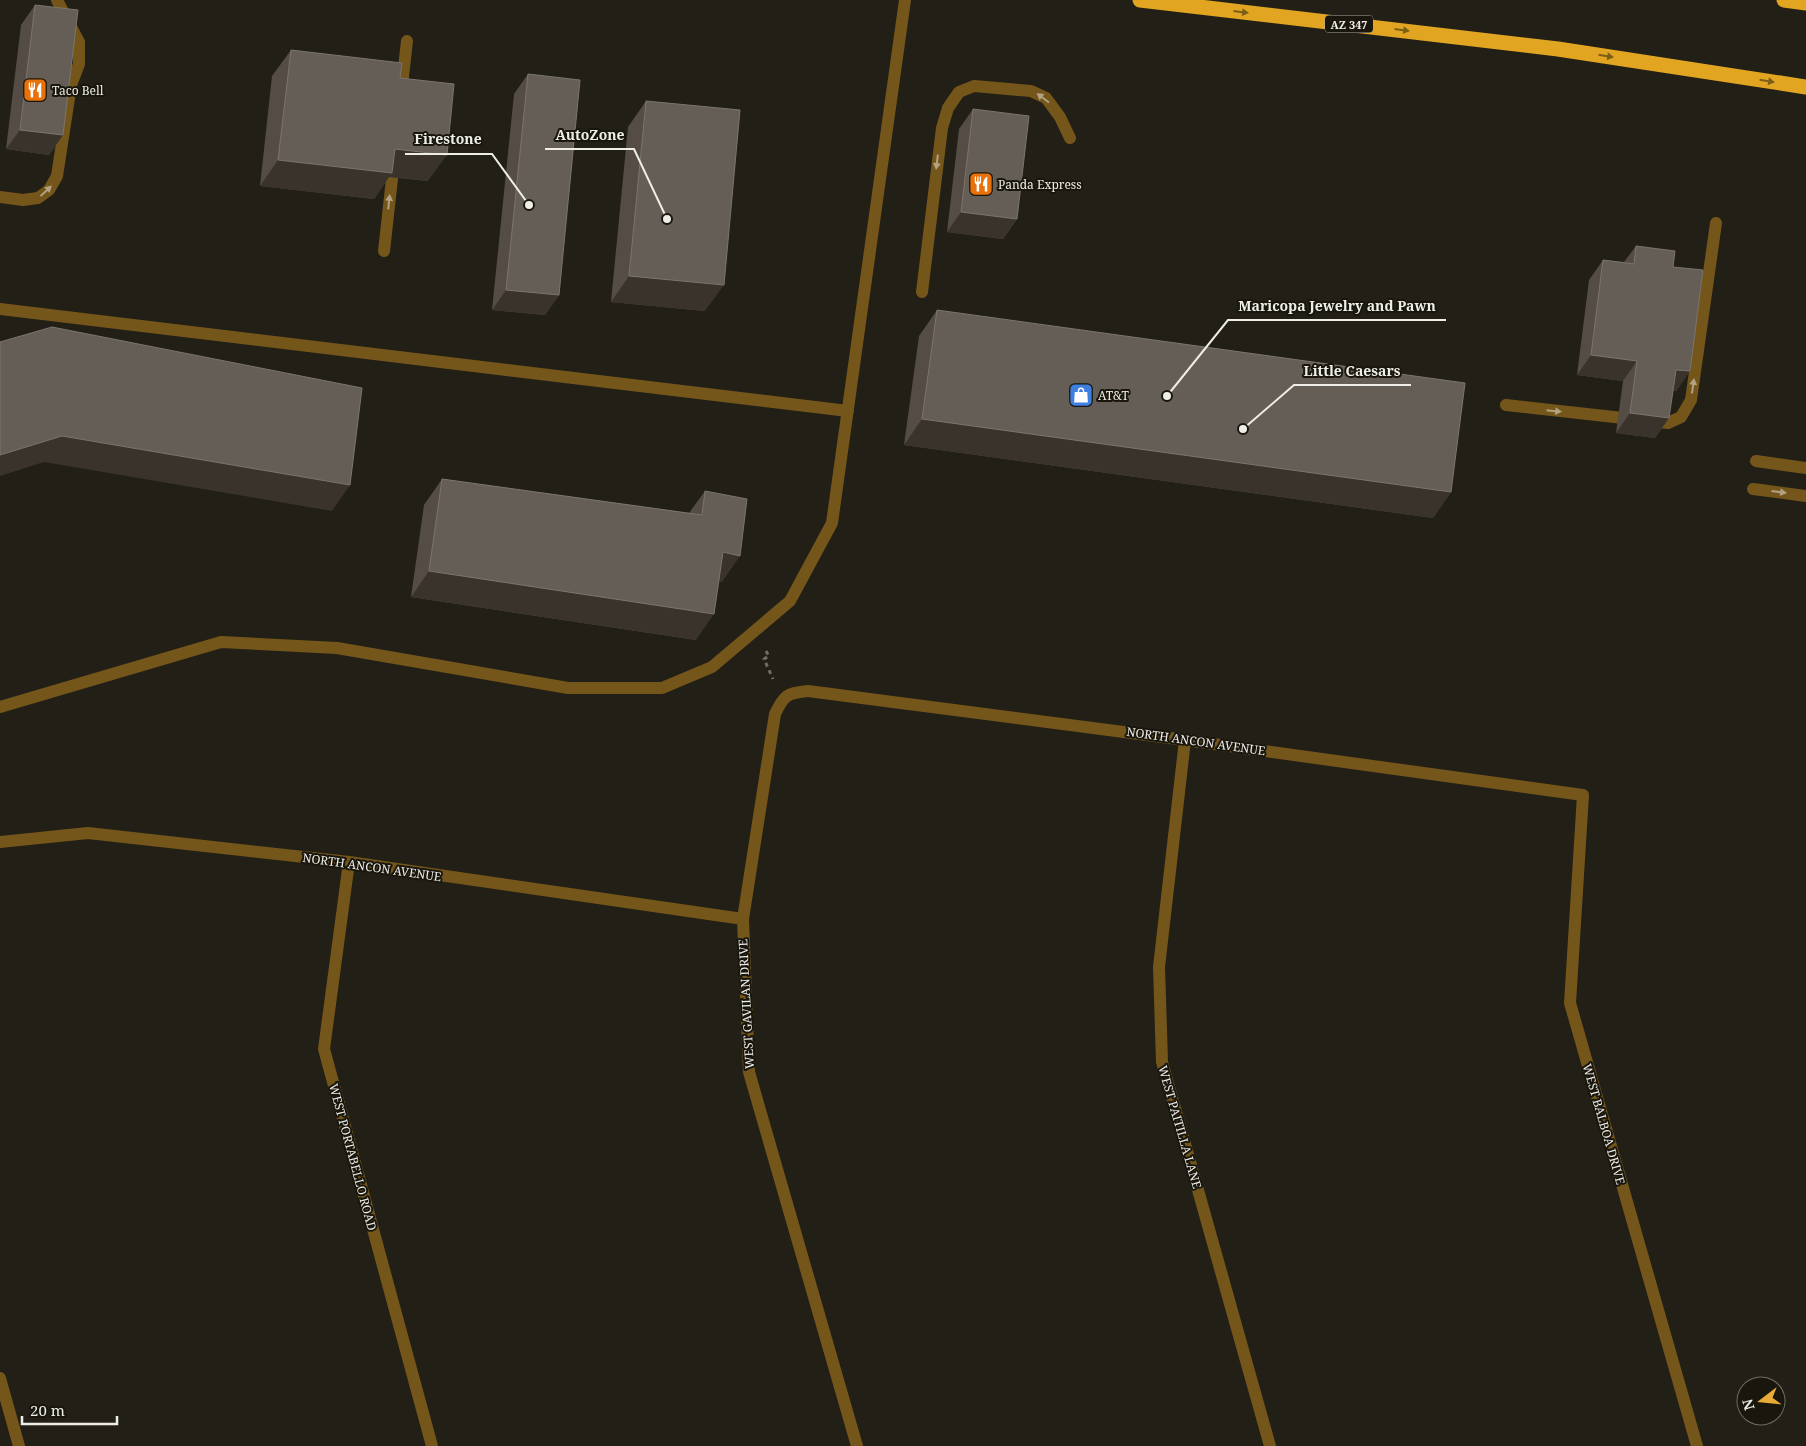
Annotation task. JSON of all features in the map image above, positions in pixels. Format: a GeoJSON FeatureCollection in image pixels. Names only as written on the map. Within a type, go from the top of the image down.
{"type":"FeatureCollection","features":[{"type":"Feature","properties":{"kind":"highway","name":"AZ 347"},"geometry":{"type":"LineString","coordinates":[[1140,0],[1558,49],[1806,87]]}},
{"type":"Feature","properties":{"kind":"highway"},"geometry":{"type":"LineString","coordinates":[[1784,0],[1806,3]]}},
{"type":"Feature","properties":{"kind":"street"},"geometry":{"type":"LineString","coordinates":[[0,197],[23,200],[38,198],[49,190],[57,176],[71,85],[80,64],[79,42],[57,0]]}},
{"type":"Feature","properties":{"kind":"street"},"geometry":{"type":"LineString","coordinates":[[0,707],[221,642],[337,648],[568,688],[662,688],[712,667],[790,600],[832,523],[904,0]]}},
{"type":"Feature","properties":{"kind":"street"},"geometry":{"type":"LineString","coordinates":[[400,106],[407,41]]}},
{"type":"Feature","properties":{"kind":"street"},"geometry":{"type":"LineString","coordinates":[[922,292],[942,128],[948,108],[959,92],[974,86],[1031,90],[1046,98],[1060,117],[1070,138]]}},
{"type":"Feature","properties":{"kind":"street"},"geometry":{"type":"LineString","coordinates":[[384,250],[395,150]]}},
{"type":"Feature","properties":{"kind":"street"},"geometry":{"type":"LineString","coordinates":[[1506,405],[1668,423],[1681,416],[1691,400],[1716,223]]}},
{"type":"Feature","properties":{"kind":"street"},"geometry":{"type":"LineString","coordinates":[[0,309],[848,411]]}},
{"type":"Feature","properties":{"kind":"street"},"geometry":{"type":"LineString","coordinates":[[1756,461],[1806,468]]}},
{"type":"Feature","properties":{"kind":"street"},"geometry":{"type":"LineString","coordinates":[[1753,489],[1806,496]]}},
{"type":"Feature","properties":{"kind":"street","name":"NORTH ANCON AVENUE"},"geometry":{"type":"LineString","coordinates":[[782,700],[791,693],[808,691],[1583,795]]}},
{"type":"Feature","properties":{"kind":"street","name":"WEST GAVILAN DRIVE"},"geometry":{"type":"LineString","coordinates":[[782,700],[775,714],[743,920],[749,1072],[857,1446]]}},
{"type":"Feature","properties":{"kind":"street","name":"WEST PAITILLA LANE"},"geometry":{"type":"LineString","coordinates":[[1184,740],[1159,967],[1162,1062],[1270,1446]]}},
{"type":"Feature","properties":{"kind":"street","name":"WEST BALBOA DRIVE"},"geometry":{"type":"LineString","coordinates":[[1583,795],[1570,1003],[1696,1446]]}},
{"type":"Feature","properties":{"kind":"street","name":"NORTH ANCON AVENUE"},"geometry":{"type":"LineString","coordinates":[[0,842],[88,833],[349,862],[743,920]]}},
{"type":"Feature","properties":{"kind":"street","name":"WEST PORTABELLO ROAD"},"geometry":{"type":"LineString","coordinates":[[349,862],[324,1050],[432,1446]]}},
{"type":"Feature","properties":{"kind":"street"},"geometry":{"type":"LineString","coordinates":[[0,1378],[19,1446]]}},
{"type":"Feature","properties":{"kind":"path"},"geometry":{"type":"LineString","coordinates":[[754,631],[769,656],[764,659],[782,700]]}},
{"type":"Feature","properties":{"kind":"building","name":"Taco Bell"},"geometry":{"type":"Polygon","coordinates":[[[35,5],[78,10],[63,135],[20,130],[35,5]]]}},
{"type":"Feature","properties":{"kind":"building"},"geometry":{"type":"Polygon","coordinates":[[[291,50],[402,63],[400,78],[454,84],[447,155],[395,149],[392,173],[278,160],[291,50]]]}},
{"type":"Feature","properties":{"kind":"building"},"geometry":{"type":"Polygon","coordinates":[[[528,74],[580,80],[559,295],[506,290],[528,74]]]}},
{"type":"Feature","properties":{"kind":"building"},"geometry":{"type":"Polygon","coordinates":[[[646,101],[740,110],[724,285],[629,276],[646,101]]]}},
{"type":"Feature","properties":{"kind":"building","name":"Panda Express"},"geometry":{"type":"Polygon","coordinates":[[[973,109],[1029,116],[1017,219],[961,212],[973,109]]]}},
{"type":"Feature","properties":{"kind":"building"},"geometry":{"type":"Polygon","coordinates":[[[1636,246],[1675,251],[1673,267],[1703,270],[1690,371],[1676,370],[1669,418],[1630,413],[1637,361],[1591,355],[1603,260],[1634,264],[1636,246]]]}},
{"type":"Feature","properties":{"kind":"building"},"geometry":{"type":"Polygon","coordinates":[[[937,310],[1465,383],[1451,492],[922,419],[937,310]]]}},
{"type":"Feature","properties":{"kind":"building"},"geometry":{"type":"Polygon","coordinates":[[[52,327],[362,388],[350,485],[62,436],[0,455],[0,342],[52,327]]]}},
{"type":"Feature","properties":{"kind":"building"},"geometry":{"type":"Polygon","coordinates":[[[442,479],[702,515],[705,491],[747,499],[740,556],[723,552],[714,614],[429,571],[442,479]]]}},
{"type":"Feature","properties":{"kind":"place","name":"Taco Bell"},"geometry":{"type":"Point","coordinates":[35,90]}},
{"type":"Feature","properties":{"kind":"place","name":"Panda Express"},"geometry":{"type":"Point","coordinates":[981,184]}},
{"type":"Feature","properties":{"kind":"place","name":"Firestone"},"geometry":{"type":"Point","coordinates":[529,205]}},
{"type":"Feature","properties":{"kind":"place","name":"AutoZone"},"geometry":{"type":"Point","coordinates":[667,219]}},
{"type":"Feature","properties":{"kind":"place","name":"AT&T"},"geometry":{"type":"Point","coordinates":[1081,395]}},
{"type":"Feature","properties":{"kind":"place","name":"Maricopa Jewelry and Pawn"},"geometry":{"type":"Point","coordinates":[1167,396]}},
{"type":"Feature","properties":{"kind":"place","name":"Little Caesars"},"geometry":{"type":"Point","coordinates":[1243,429]}}]}
